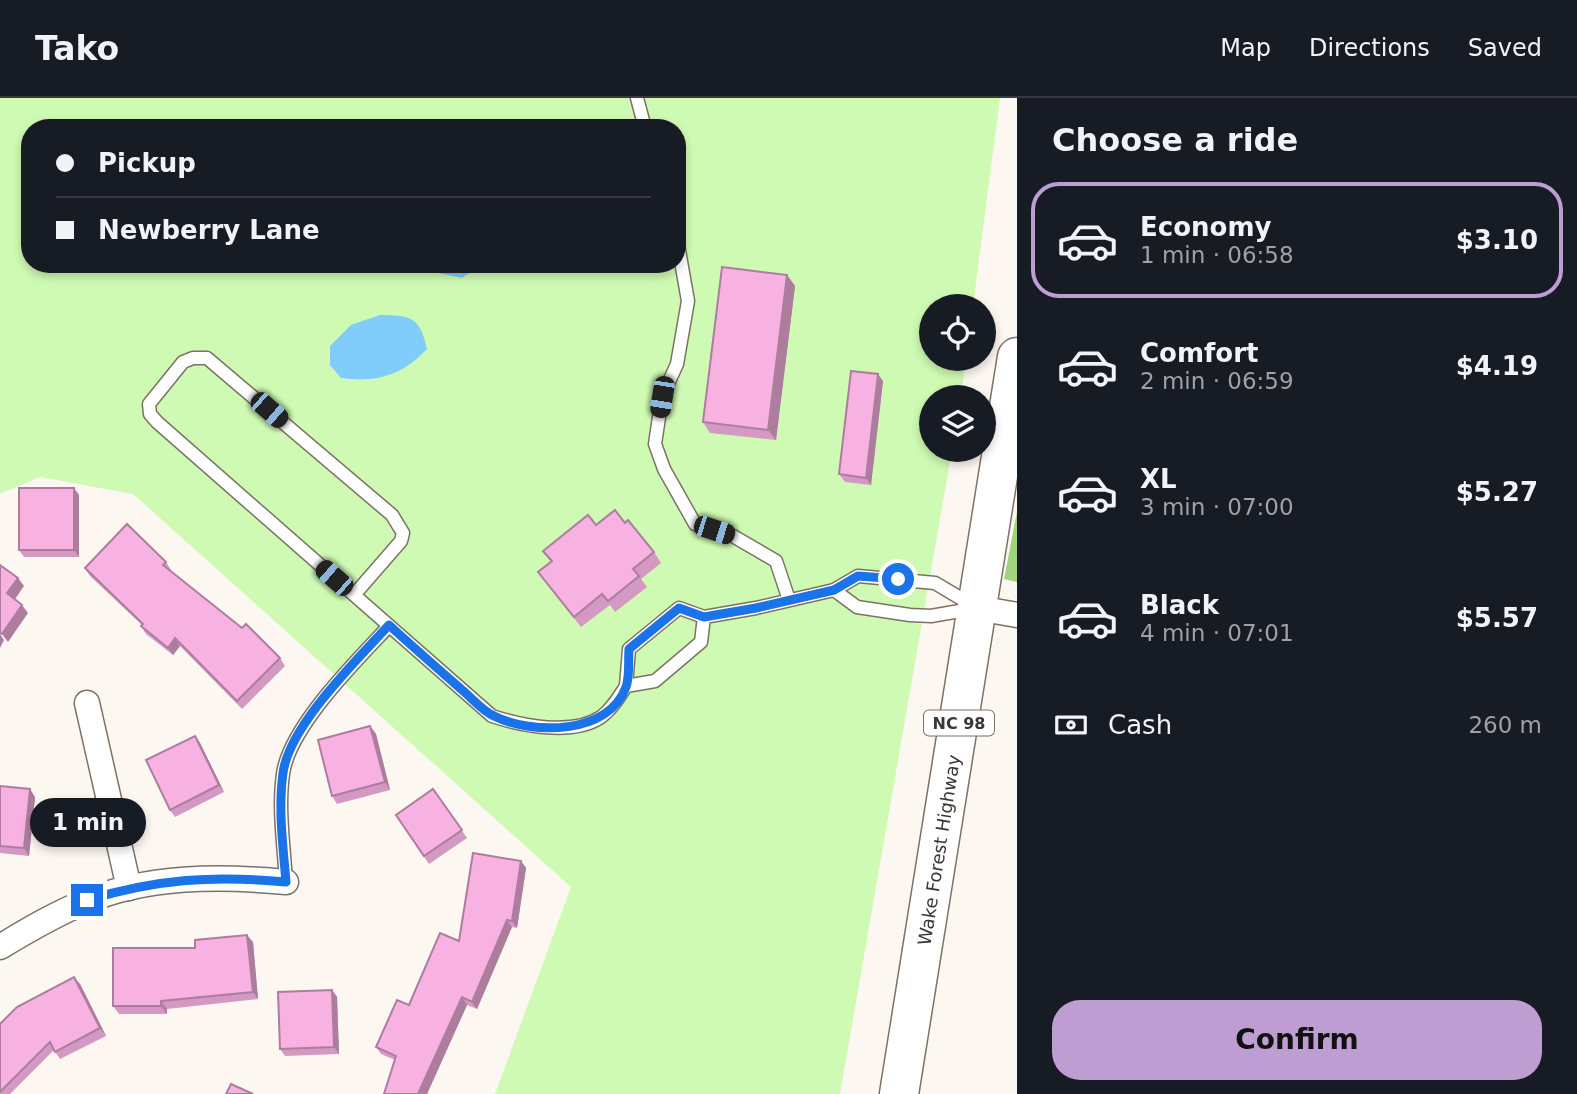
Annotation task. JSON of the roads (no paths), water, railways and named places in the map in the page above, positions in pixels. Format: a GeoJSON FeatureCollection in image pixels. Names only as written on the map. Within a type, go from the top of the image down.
{"type":"FeatureCollection","features":[{"type":"Feature","properties":{"kind":"highway","name":"Wake Forest Highway"},"geometry":{"type":"LineString","coordinates":[[899,1094],[1017,357]]}},
{"type":"Feature","properties":{"kind":"street"},"geometry":{"type":"LineString","coordinates":[[977,608],[1017,615]]}},
{"type":"Feature","properties":{"kind":"street"},"geometry":{"type":"LineString","coordinates":[[87,703],[129,888]]}},
{"type":"Feature","properties":{"kind":"street"},"geometry":{"type":"LineString","coordinates":[[0,947],[87,900],[129,888],[234,877],[286,882]]}},
{"type":"Feature","properties":{"kind":"lane"},"geometry":{"type":"LineString","coordinates":[[637,98],[643,119]]}},
{"type":"Feature","properties":{"kind":"lane"},"geometry":{"type":"LineString","coordinates":[[683,273],[688,301],[677,364],[662,397],[655,444],[664,469],[695,524],[733,536],[776,562],[789,600]]}},
{"type":"Feature","properties":{"kind":"lane"},"geometry":{"type":"LineString","coordinates":[[354,595],[401,541],[403,533],[400,524],[207,358],[192,358],[183,362],[149,404],[150,414],[354,595],[492,716],[514,723],[545,727],[589,723],[602,716],[626,687],[629,649],[679,608],[704,617],[756,608],[834,590],[858,576],[935,583],[977,608]]}},
{"type":"Feature","properties":{"kind":"lane"},"geometry":{"type":"LineString","coordinates":[[834,590],[857,607],[910,615],[931,616],[977,608]]}},
{"type":"Feature","properties":{"kind":"lane"},"geometry":{"type":"LineString","coordinates":[[626,687],[655,681],[701,642],[704,617]]}},
{"type":"Feature","properties":{"kind":"lane"},"geometry":{"type":"LineString","coordinates":[[286,882],[281,817],[283,772],[288,755],[297,736],[335,684],[389,625]]}},
{"type":"Feature","properties":{"kind":"water"},"geometry":{"type":"Polygon","coordinates":[[[438,273],[470,273],[462,278],[438,273]]]}},
{"type":"Feature","properties":{"kind":"water"},"geometry":{"type":"Polygon","coordinates":[[[380,315],[413,320],[421,331],[427,349],[408,365],[388,375],[366,379],[341,378],[330,365],[330,346],[351,325],[380,315]]]}}]}
